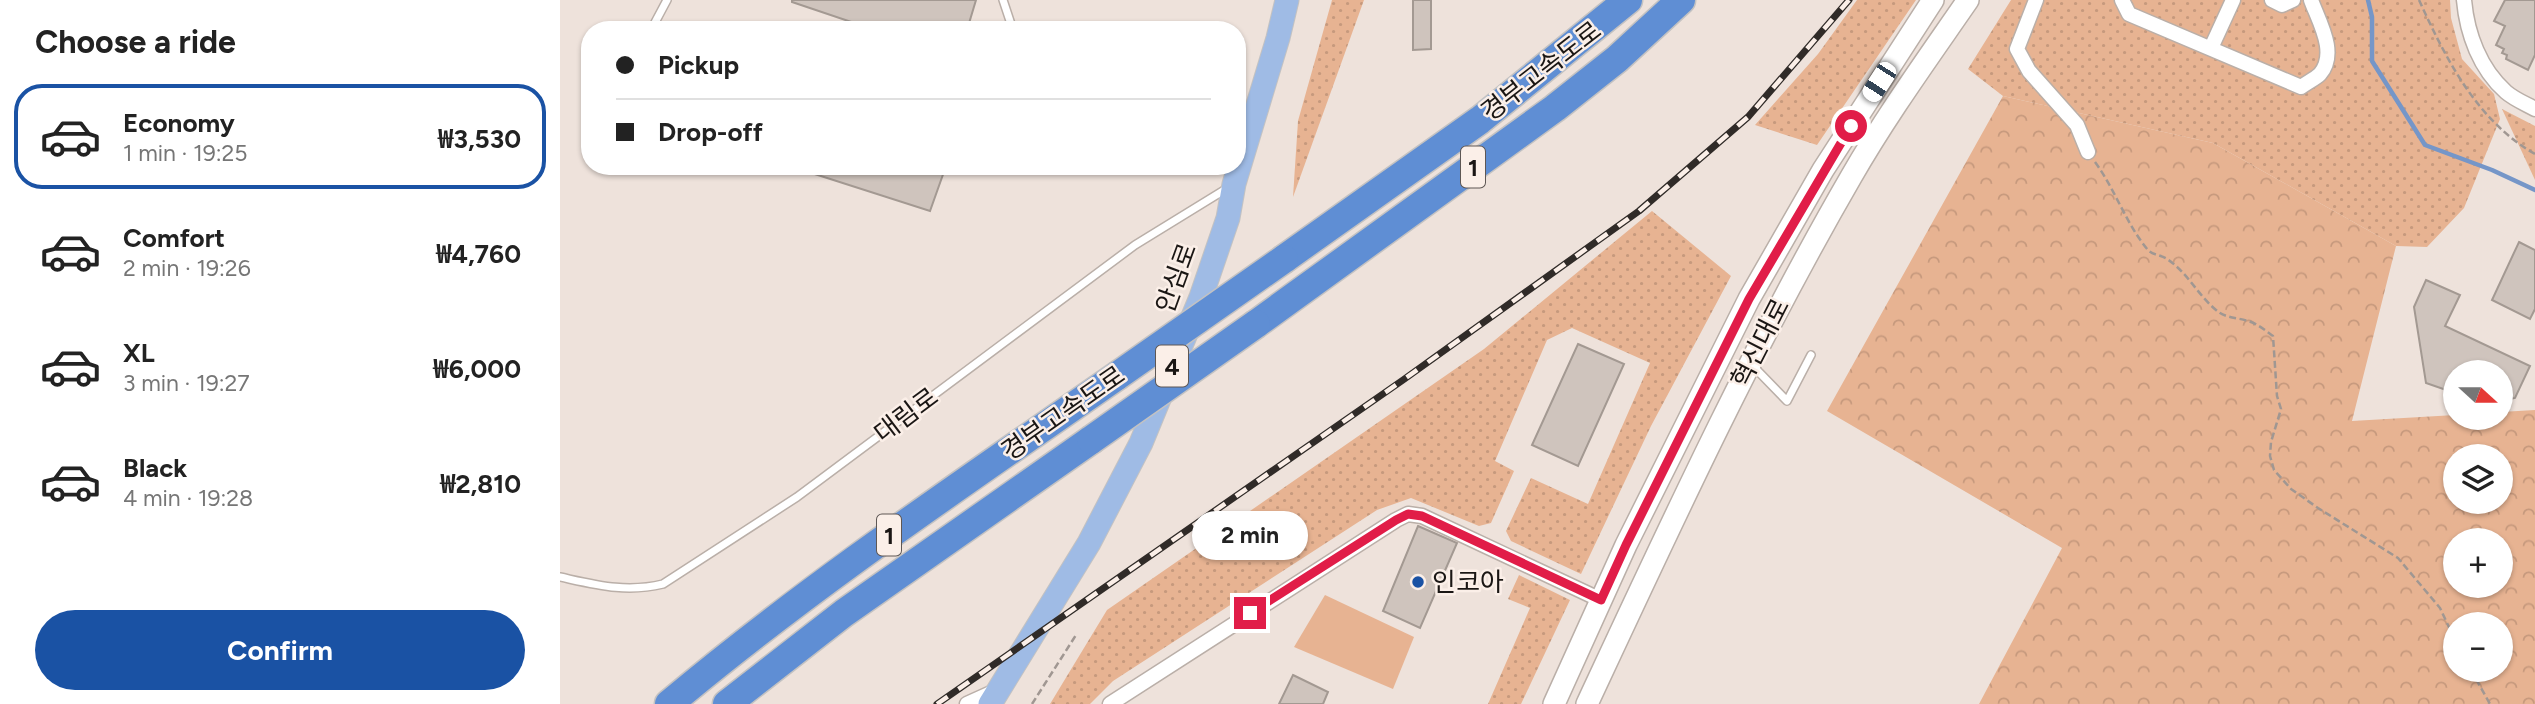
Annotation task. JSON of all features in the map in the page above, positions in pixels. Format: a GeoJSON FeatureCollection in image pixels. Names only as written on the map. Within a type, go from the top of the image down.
{"type":"FeatureCollection","features":[{"type":"Feature","properties":{"kind":"highway","name":"경부고속도로"},"geometry":{"type":"LineString","coordinates":[[668,704],[829,578],[1480,120],[1628,0]]}},
{"type":"Feature","properties":{"kind":"highway","name":"경부고속도로"},"geometry":{"type":"LineString","coordinates":[[727,704],[844,613],[1256,324],[1555,108],[1617,58],[1681,0]]}},
{"type":"Feature","properties":{"kind":"main road","name":"안심로"},"geometry":{"type":"LineString","coordinates":[[1246,133],[1287,0]]}},
{"type":"Feature","properties":{"kind":"main road"},"geometry":{"type":"LineString","coordinates":[[1554,704],[1626,545],[1749,299],[1823,170],[1933,0]]}},
{"type":"Feature","properties":{"kind":"main road","name":"혁신대로"},"geometry":{"type":"LineString","coordinates":[[1587,704],[1689,484],[1779,304],[1852,174],[1968,0]]}},
{"type":"Feature","properties":{"kind":"main road","name":"안심로"},"geometry":{"type":"LineString","coordinates":[[994,697],[1089,543],[1141,443],[1201,297],[1228,218],[1236,175]]}},
{"type":"Feature","properties":{"kind":"street"},"geometry":{"type":"LineString","coordinates":[[2036,0],[2017,49],[2029,72],[2077,125],[2088,152]]}},
{"type":"Feature","properties":{"kind":"street"},"geometry":{"type":"LineString","coordinates":[[2122,0],[2129,14],[2301,87],[2320,74],[2327,57],[2328,44],[2311,0]]}},
{"type":"Feature","properties":{"kind":"street"},"geometry":{"type":"LineString","coordinates":[[2211,48],[2233,0]]}},
{"type":"Feature","properties":{"kind":"street"},"geometry":{"type":"LineString","coordinates":[[2272,0],[2282,5],[2293,0]]}},
{"type":"Feature","properties":{"kind":"street"},"geometry":{"type":"LineString","coordinates":[[2464,0],[2474,46],[2489,74],[2508,94],[2535,108]]}},
{"type":"Feature","properties":{"kind":"street"},"geometry":{"type":"LineString","coordinates":[[1110,704],[1408,514],[1422,516],[1601,600]]}},
{"type":"Feature","properties":{"kind":"street"},"geometry":{"type":"LineString","coordinates":[[967,704],[994,697]]}},
{"type":"Feature","properties":{"kind":"lane"},"geometry":{"type":"LineString","coordinates":[[656,21],[667,0]]}},
{"type":"Feature","properties":{"kind":"lane"},"geometry":{"type":"LineString","coordinates":[[1003,0],[1010,21]]}},
{"type":"Feature","properties":{"kind":"lane","name":"대림로"},"geometry":{"type":"LineString","coordinates":[[560,577],[614,589],[646,588],[663,584],[797,497],[1135,245],[1234,184]]}},
{"type":"Feature","properties":{"kind":"lane"},"geometry":{"type":"LineString","coordinates":[[1750,363],[1787,401],[1811,355]]}},
{"type":"Feature","properties":{"kind":"path"},"geometry":{"type":"LineString","coordinates":[[2419,0],[2442,51],[2481,108],[2512,141],[2535,154]]}},
{"type":"Feature","properties":{"kind":"path"},"geometry":{"type":"LineString","coordinates":[[2088,152],[2108,179],[2118,201],[2150,252],[2167,259],[2226,317],[2253,322],[2273,336],[2277,396],[2281,409],[2271,442],[2270,456],[2274,470],[2300,496],[2398,558],[2443,614]]}},
{"type":"Feature","properties":{"kind":"path"},"geometry":{"type":"LineString","coordinates":[[1032,704],[1076,635]]}},
{"type":"Feature","properties":{"kind":"path"},"geometry":{"type":"LineString","coordinates":[[2477,682],[2490,704]]}},
{"type":"Feature","properties":{"kind":"green space"},"geometry":{"type":"Polygon","coordinates":[[[1332,0],[1364,0],[1293,197],[1298,121],[1332,0]]]}},
{"type":"Feature","properties":{"kind":"green space"},"geometry":{"type":"Polygon","coordinates":[[[1857,0],[1916,0],[1817,145],[1755,125],[1818,54],[1857,0]]]}},
{"type":"Feature","properties":{"kind":"green space"},"geometry":{"type":"Polygon","coordinates":[[[2011,0],[2450,0],[2451,18],[2462,59],[2494,94],[2500,119],[2464,208],[2427,247],[2396,246],[2213,143],[2003,96],[1968,69],[2011,0]]]}},
{"type":"Feature","properties":{"kind":"green space"},"geometry":{"type":"Polygon","coordinates":[[[2003,96],[2213,143],[2396,246],[2352,421],[2443,416],[2443,430],[2513,430],[2513,411],[2535,410],[2535,704],[1979,704],[2062,548],[1827,411],[2003,96]]]}},
{"type":"Feature","properties":{"kind":"green space"},"geometry":{"type":"Polygon","coordinates":[[[2502,109],[2535,126],[2535,180],[2502,109]]]}},
{"type":"Feature","properties":{"kind":"green space"},"geometry":{"type":"Polygon","coordinates":[[[1652,211],[1731,276],[1651,426],[1581,574],[1511,541],[1506,531],[1531,478],[1588,504],[1650,363],[1572,328],[1547,340],[1495,461],[1514,471],[1491,523],[1479,526],[1411,498],[1377,510],[1113,681],[1090,704],[1050,704],[1107,610],[1484,349],[1652,211]]]}},
{"type":"Feature","properties":{"kind":"green space"},"geometry":{"type":"Polygon","coordinates":[[[1519,575],[1570,600],[1521,704],[1488,704],[1530,608],[1508,599],[1519,575]]]}},
{"type":"Feature","properties":{"kind":"green space"},"geometry":{"type":"Polygon","coordinates":[[[1325,595],[1414,637],[1393,689],[1294,647],[1325,595]]]}},
{"type":"Feature","properties":{"kind":"building"},"geometry":{"type":"Polygon","coordinates":[[[976,0],[970,21],[848,21],[792,2],[976,0]]]}},
{"type":"Feature","properties":{"kind":"building"},"geometry":{"type":"Polygon","coordinates":[[[1413,0],[1431,0],[1431,49],[1413,50],[1413,0]]]}},
{"type":"Feature","properties":{"kind":"building"},"geometry":{"type":"Polygon","coordinates":[[[2505,0],[2535,0],[2535,55],[2528,70],[2506,59],[2507,55],[2502,53],[2504,49],[2496,45],[2505,26],[2494,21],[2505,0]]]}},
{"type":"Feature","properties":{"kind":"building"},"geometry":{"type":"Polygon","coordinates":[[[818,175],[943,175],[930,211],[818,175]]]}},
{"type":"Feature","properties":{"kind":"building"},"geometry":{"type":"Polygon","coordinates":[[[2519,242],[2535,250],[2535,309],[2530,319],[2492,300],[2519,242]]]}},
{"type":"Feature","properties":{"kind":"building"},"geometry":{"type":"Polygon","coordinates":[[[2426,280],[2460,295],[2445,326],[2530,366],[2515,398],[2513,360],[2443,360],[2443,389],[2426,383],[2414,307],[2426,280]]]}},
{"type":"Feature","properties":{"kind":"building"},"geometry":{"type":"Polygon","coordinates":[[[1578,344],[1624,364],[1578,466],[1532,445],[1578,344]]]}},
{"type":"Feature","properties":{"kind":"building","name":"인코아"},"geometry":{"type":"Polygon","coordinates":[[[1418,526],[1457,543],[1420,628],[1383,611],[1418,526]]]}},
{"type":"Feature","properties":{"kind":"building"},"geometry":{"type":"Polygon","coordinates":[[[1293,675],[1328,692],[1323,704],[1279,704],[1293,675]]]}},
{"type":"Feature","properties":{"kind":"waterway"},"geometry":{"type":"LineString","coordinates":[[2368,0],[2372,17],[2372,61],[2425,145],[2492,170],[2535,190]]}},
{"type":"Feature","properties":{"kind":"railway"},"geometry":{"type":"LineString","coordinates":[[937,704],[1403,380],[1639,211],[1748,117],[1849,0]]}},
{"type":"Feature","properties":{"kind":"place","name":"인코아"},"geometry":{"type":"Point","coordinates":[1418,582]}},
{"type":"Feature","properties":{"kind":"route"},"geometry":{"type":"LineString","coordinates":[[1250,613],[1408,514],[1422,516],[1601,600],[1749,299],[1851,126]]}}]}
